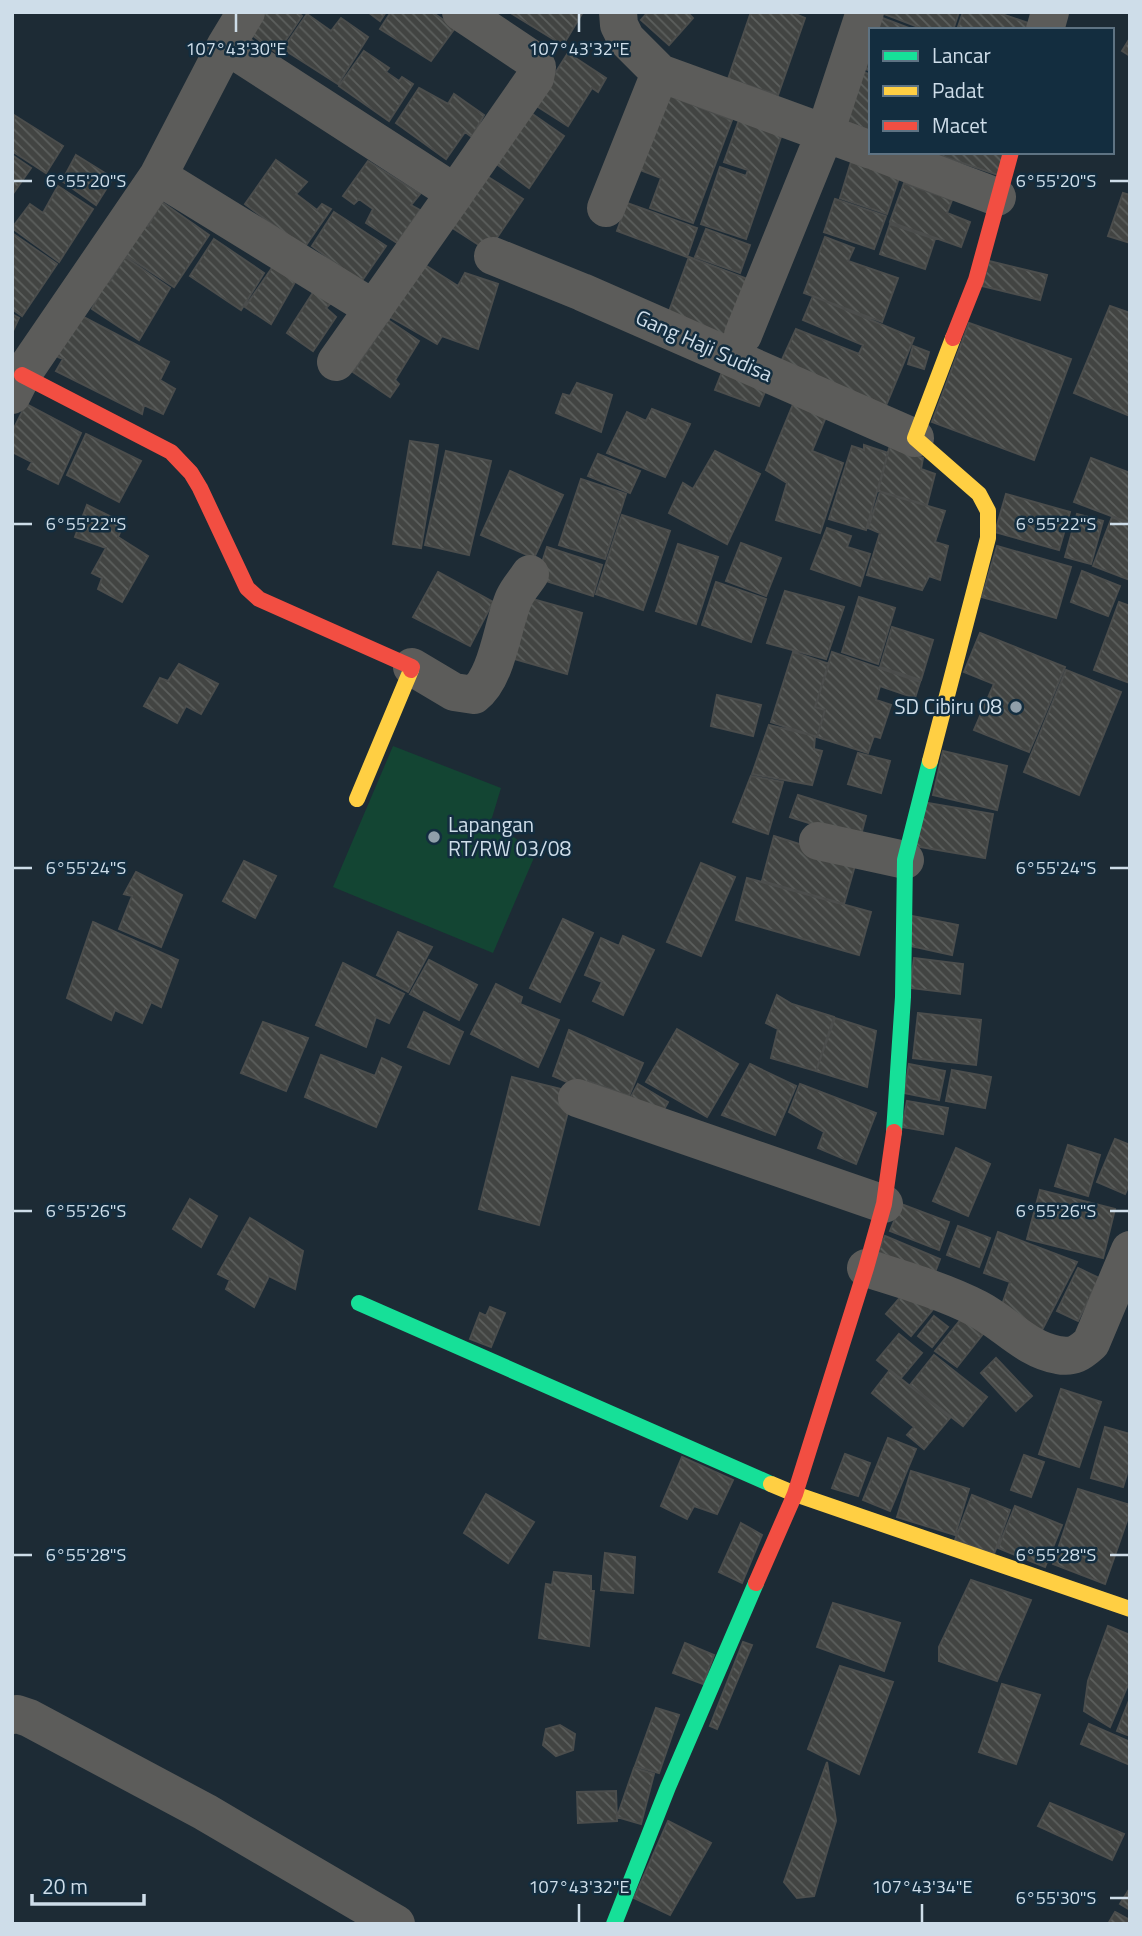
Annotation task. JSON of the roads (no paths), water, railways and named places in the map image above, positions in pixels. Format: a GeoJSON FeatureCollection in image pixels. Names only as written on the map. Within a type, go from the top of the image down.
{"type":"FeatureCollection","features":[{"type":"Feature","properties":{"kind":"street"},"geometry":{"type":"LineString","coordinates":[[246,12],[158,176],[17,385],[171,452],[191,472],[247,587],[259,599],[412,667],[454,692],[474,695],[481,690],[489,676],[515,597],[530,574]]}},
{"type":"Feature","properties":{"kind":"street"},"geometry":{"type":"LineString","coordinates":[[336,362],[534,78],[537,69],[533,60],[461,12]]}},
{"type":"Feature","properties":{"kind":"street"},"geometry":{"type":"LineString","coordinates":[[618,12],[618,25],[626,38],[660,73],[869,149]]}},
{"type":"Feature","properties":{"kind":"street"},"geometry":{"type":"LineString","coordinates":[[743,335],[825,133],[865,12]]}},
{"type":"Feature","properties":{"kind":"street"},"geometry":{"type":"LineString","coordinates":[[226,45],[456,192]]}},
{"type":"Feature","properties":{"kind":"street"},"geometry":{"type":"LineString","coordinates":[[606,208],[660,73]]}},
{"type":"Feature","properties":{"kind":"street"},"geometry":{"type":"LineString","coordinates":[[882,154],[997,197]]}},
{"type":"Feature","properties":{"kind":"street"},"geometry":{"type":"LineString","coordinates":[[614,1924],[668,1787],[795,1494],[884,1204],[892,1156],[903,997],[905,860],[988,538],[988,511],[979,494],[915,438],[976,280],[1010,154]]}},
{"type":"Feature","properties":{"kind":"street"},"geometry":{"type":"LineString","coordinates":[[158,176],[374,309]]}},
{"type":"Feature","properties":{"kind":"street","name":"Gang Haji Sudisa"},"geometry":{"type":"LineString","coordinates":[[492,256],[595,298],[915,438]]}},
{"type":"Feature","properties":{"kind":"street"},"geometry":{"type":"LineString","coordinates":[[357,799],[412,667]]}},
{"type":"Feature","properties":{"kind":"street"},"geometry":{"type":"LineString","coordinates":[[818,841],[905,860]]}},
{"type":"Feature","properties":{"kind":"street"},"geometry":{"type":"LineString","coordinates":[[577,1098],[884,1204]]}},
{"type":"Feature","properties":{"kind":"street"},"geometry":{"type":"LineString","coordinates":[[866,1268],[929,1287],[981,1310],[1021,1339],[1054,1355],[1068,1357],[1079,1354],[1091,1343],[1130,1250]]}},
{"type":"Feature","properties":{"kind":"street"},"geometry":{"type":"LineString","coordinates":[[359,1303],[795,1494],[1130,1609]]}},
{"type":"Feature","properties":{"kind":"street"},"geometry":{"type":"LineString","coordinates":[[12,1715],[29,1718],[205,1812],[396,1924]]}},
{"type":"Feature","properties":{"kind":"place","name":"SD Cibiru 08"},"geometry":{"type":"Point","coordinates":[1016,707]}},
{"type":"Feature","properties":{"kind":"place","name":"Lapangan RT/RW 03/08"},"geometry":{"type":"Point","coordinates":[434,837]}}]}
